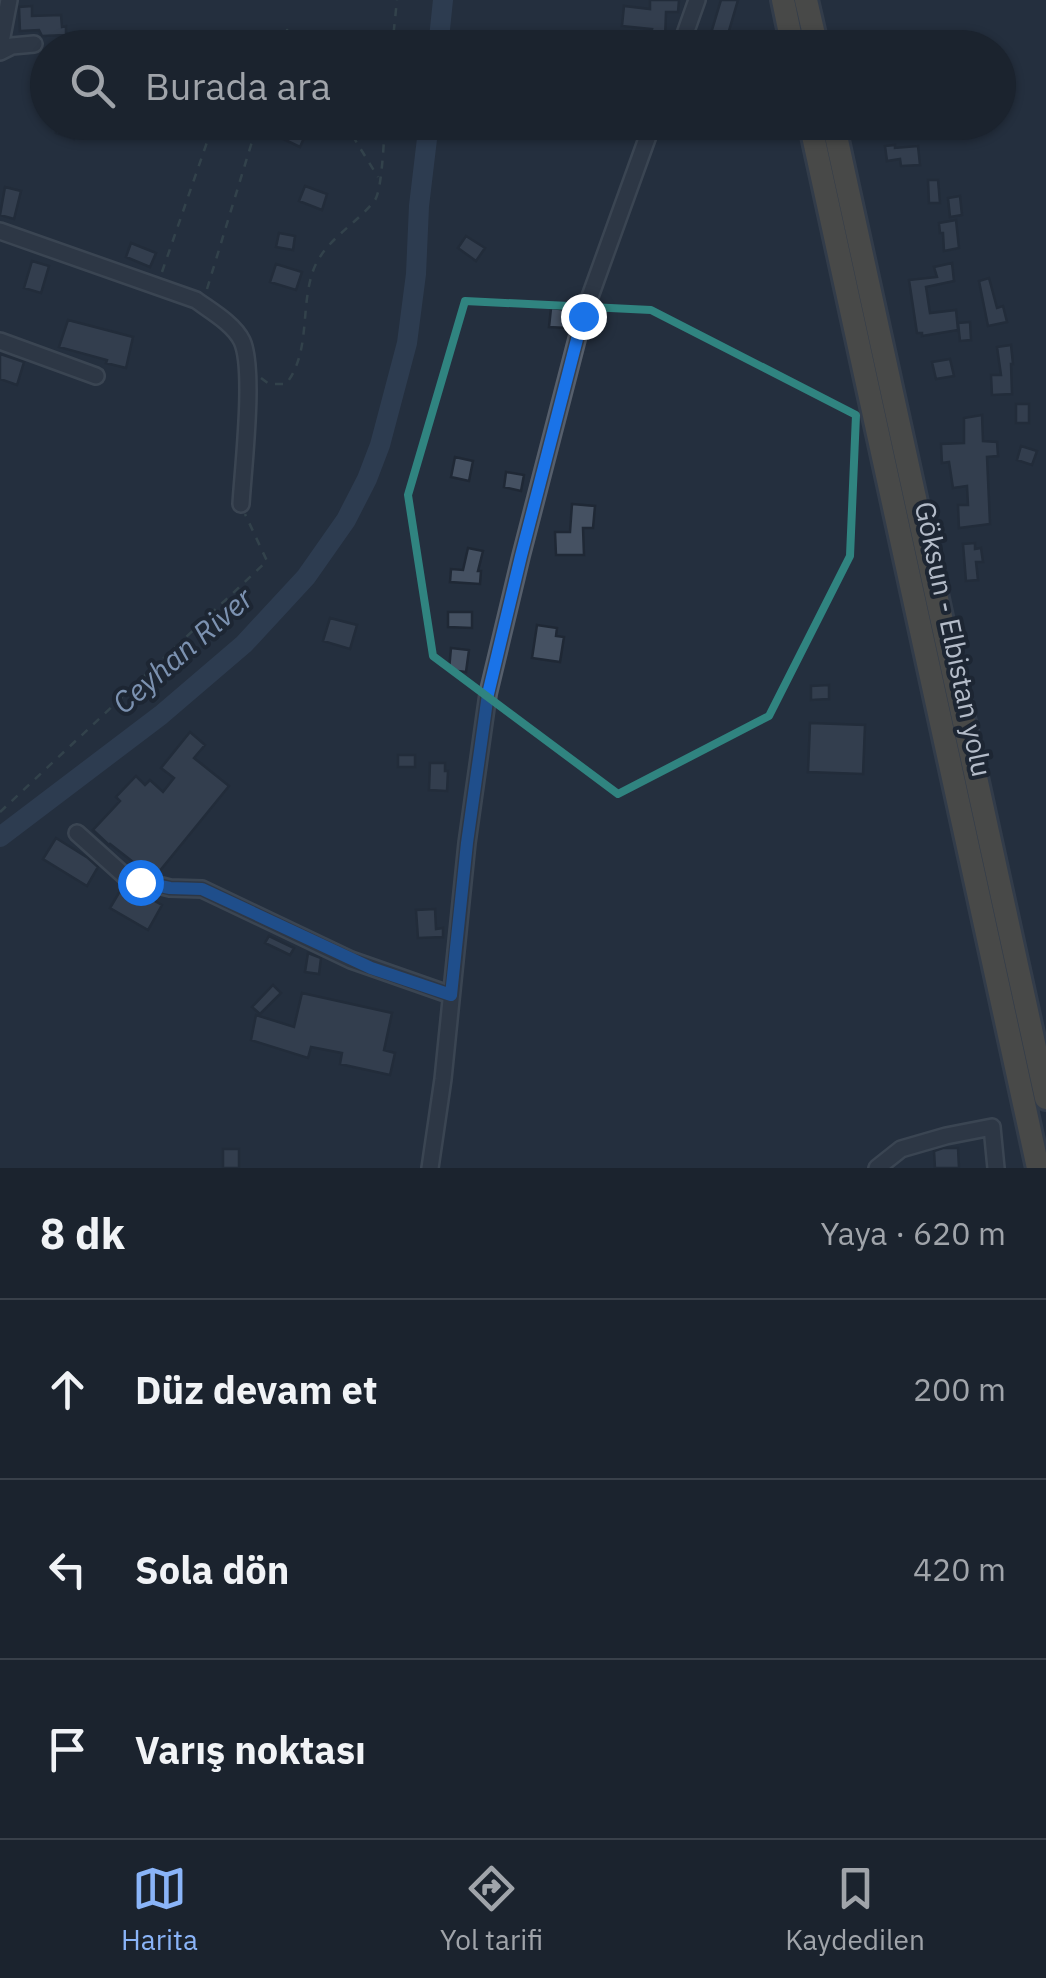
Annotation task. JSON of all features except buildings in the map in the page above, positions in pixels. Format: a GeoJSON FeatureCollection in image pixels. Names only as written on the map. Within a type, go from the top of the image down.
{"type":"FeatureCollection","features":[{"type":"Feature","properties":{"kind":"highway"},"geometry":{"type":"LineString","coordinates":[[783,0],[790,30]]}},
{"type":"Feature","properties":{"kind":"highway"},"geometry":{"type":"LineString","coordinates":[[806,0],[812,30]]}},
{"type":"Feature","properties":{"kind":"highway","name":"Göksun - Elbistan yolu"},"geometry":{"type":"LineString","coordinates":[[814,140],[1038,1168]]}},
{"type":"Feature","properties":{"kind":"highway","name":"Göksun - Elbistan yolu"},"geometry":{"type":"LineString","coordinates":[[837,140],[1046,1098]]}},
{"type":"Feature","properties":{"kind":"street"},"geometry":{"type":"LineString","coordinates":[[9,0],[0,49],[30,44]]}},
{"type":"Feature","properties":{"kind":"street"},"geometry":{"type":"LineString","coordinates":[[686,30],[697,0]]}},
{"type":"Feature","properties":{"kind":"street"},"geometry":{"type":"LineString","coordinates":[[430,1168],[488,694],[583,316],[646,140]]}},
{"type":"Feature","properties":{"kind":"street"},"geometry":{"type":"LineString","coordinates":[[0,231],[202,304],[242,339],[248,367],[241,504]]}},
{"type":"Feature","properties":{"kind":"street"},"geometry":{"type":"LineString","coordinates":[[0,340],[96,376]]}},
{"type":"Feature","properties":{"kind":"street"},"geometry":{"type":"LineString","coordinates":[[77,833],[126,877],[170,888],[202,889],[371,968],[451,995]]}},
{"type":"Feature","properties":{"kind":"street"},"geometry":{"type":"LineString","coordinates":[[877,1168],[900,1149],[992,1127],[996,1168]]}},
{"type":"Feature","properties":{"kind":"path"},"geometry":{"type":"LineString","coordinates":[[394,30],[397,0]]}},
{"type":"Feature","properties":{"kind":"path"},"geometry":{"type":"LineString","coordinates":[[158,286],[208,140]]}},
{"type":"Feature","properties":{"kind":"path"},"geometry":{"type":"LineString","coordinates":[[202,304],[252,140]]}},
{"type":"Feature","properties":{"kind":"path"},"geometry":{"type":"LineString","coordinates":[[355,140],[380,179]]}},
{"type":"Feature","properties":{"kind":"path"},"geometry":{"type":"LineString","coordinates":[[248,367],[269,384],[286,384],[297,370],[314,268],[327,247],[378,197],[383,140]]}},
{"type":"Feature","properties":{"kind":"path"},"geometry":{"type":"LineString","coordinates":[[0,812],[267,561],[241,504]]}},
{"type":"Feature","properties":{"kind":"highlighted area"},"geometry":{"type":"Polygon","coordinates":[[[465,301],[651,310],[856,415],[850,556],[769,716],[618,794],[433,656],[408,495],[465,301]]]}},
{"type":"Feature","properties":{"kind":"waterway","name":"Ceyhan River"},"geometry":{"type":"LineString","coordinates":[[440,30],[443,0]]}},
{"type":"Feature","properties":{"kind":"waterway","name":"Ceyhan River"},"geometry":{"type":"LineString","coordinates":[[0,837],[161,715],[244,644],[306,577],[346,520],[380,445],[407,343],[427,140]]}},
{"type":"Feature","properties":{"kind":"route"},"geometry":{"type":"LineString","coordinates":[[140,882],[202,889],[351,960],[451,995],[488,694],[583,316]]}}]}
